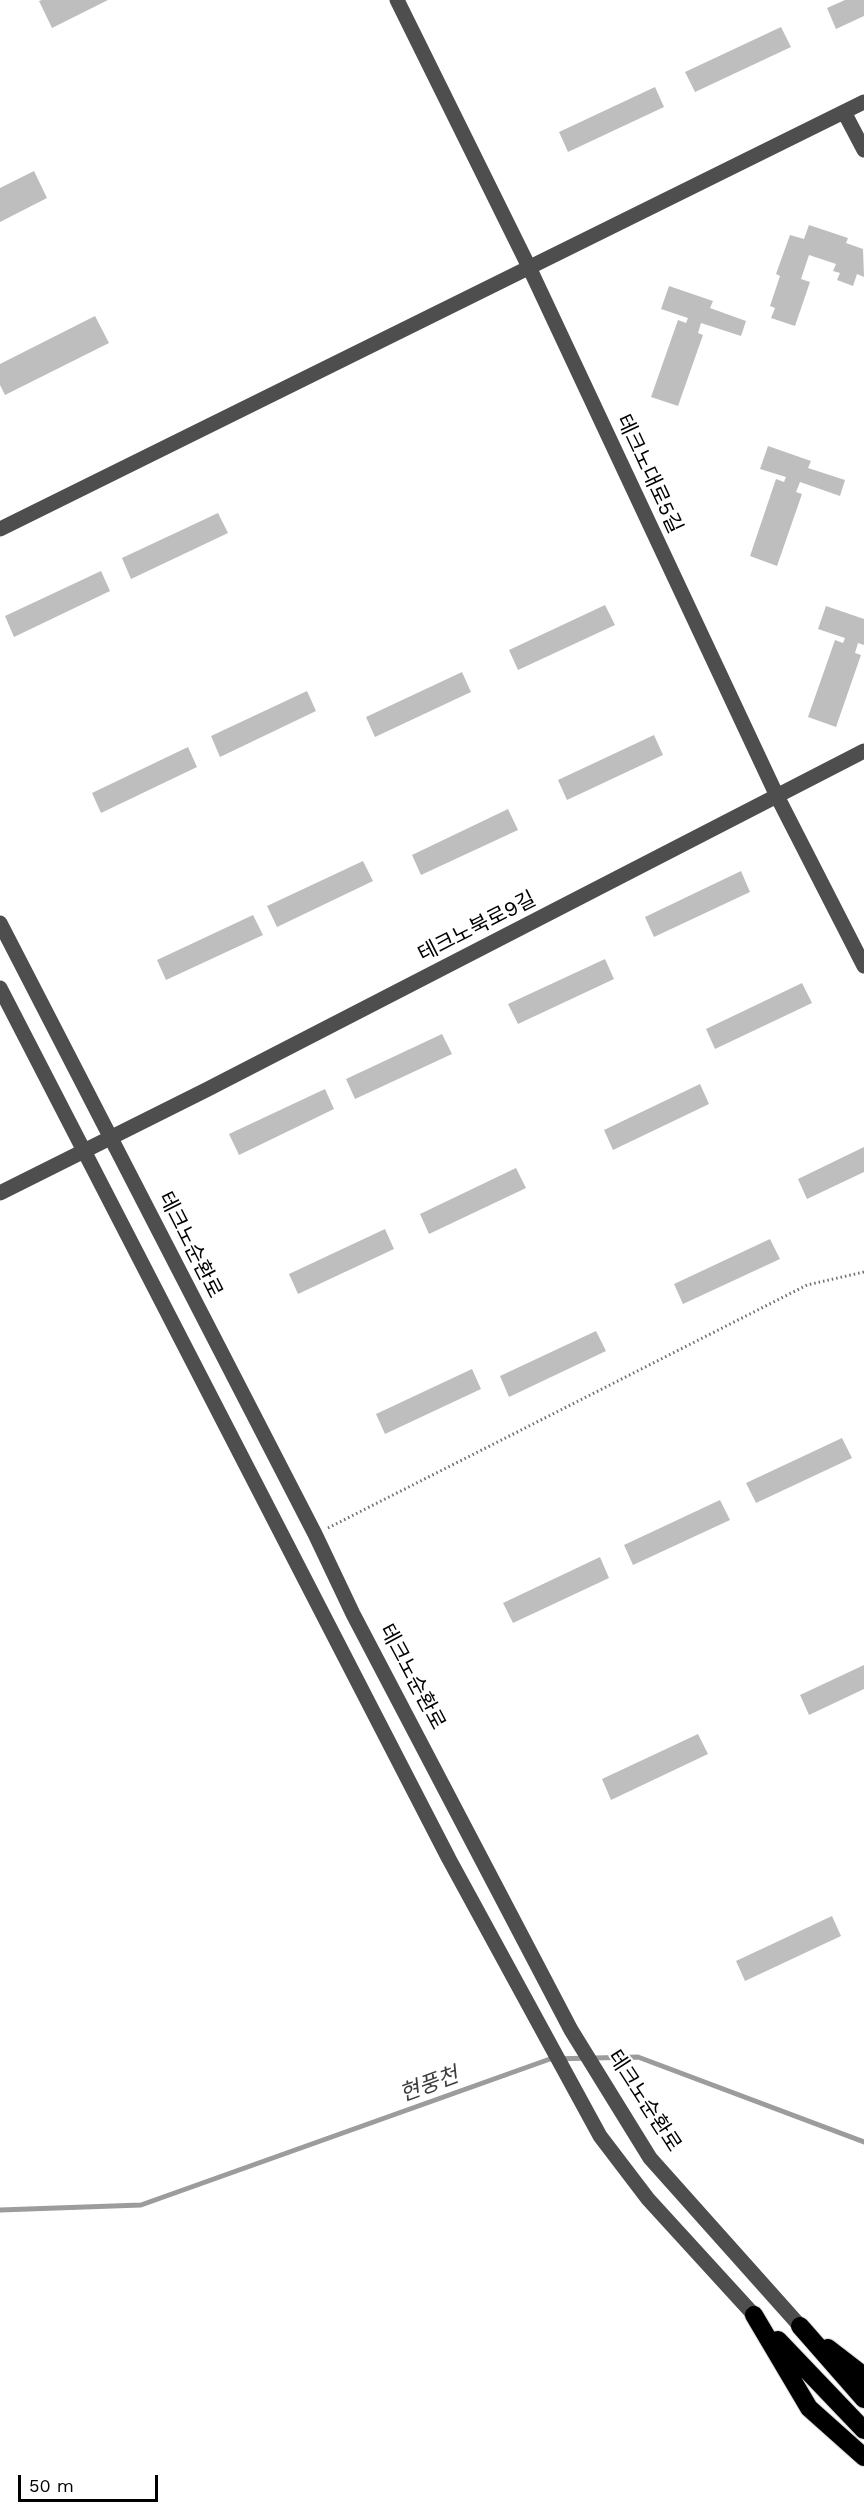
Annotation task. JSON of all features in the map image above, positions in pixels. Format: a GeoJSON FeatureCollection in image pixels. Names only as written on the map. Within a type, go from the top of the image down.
{"type":"FeatureCollection","features":[{"type":"Feature","properties":{"kind":"highway"},"geometry":{"type":"LineString","coordinates":[[754,2315],[864,2430]]}},
{"type":"Feature","properties":{"kind":"highway"},"geometry":{"type":"LineString","coordinates":[[754,2315],[809,2408],[864,2457]]}},
{"type":"Feature","properties":{"kind":"highway"},"geometry":{"type":"LineString","coordinates":[[800,2326],[864,2376]]}},
{"type":"Feature","properties":{"kind":"highway","name":"테크노순환로"},"geometry":{"type":"LineString","coordinates":[[800,2326],[864,2399]]}},
{"type":"Feature","properties":{"kind":"street","name":"테크노대로5길"},"geometry":{"type":"LineString","coordinates":[[397,0],[529,267],[777,796],[864,966]]}},
{"type":"Feature","properties":{"kind":"street"},"geometry":{"type":"LineString","coordinates":[[0,529],[864,102]]}},
{"type":"Feature","properties":{"kind":"street"},"geometry":{"type":"LineString","coordinates":[[844,112],[864,150]]}},
{"type":"Feature","properties":{"kind":"street","name":"테크노북로9길"},"geometry":{"type":"LineString","coordinates":[[0,1192],[84,1152],[864,751]]}},
{"type":"Feature","properties":{"kind":"street","name":"테크노순환로"},"geometry":{"type":"LineString","coordinates":[[0,923],[315,1534],[353,1614],[578,2040],[650,2158],[800,2326]]}},
{"type":"Feature","properties":{"kind":"street"},"geometry":{"type":"LineString","coordinates":[[0,988],[449,1859],[600,2136],[648,2199],[754,2315]]}},
{"type":"Feature","properties":{"kind":"path"},"geometry":{"type":"LineString","coordinates":[[315,1534],[807,1285],[864,1272]]}},
{"type":"Feature","properties":{"kind":"building"},"geometry":{"type":"Polygon","coordinates":[[[108,0],[52,28],[39,1],[108,0]]]}},
{"type":"Feature","properties":{"kind":"building"},"geometry":{"type":"Polygon","coordinates":[[[845,0],[864,0],[864,16],[836,29],[827,8],[845,0]]]}},
{"type":"Feature","properties":{"kind":"building"},"geometry":{"type":"Polygon","coordinates":[[[781,27],[791,47],[695,92],[685,72],[781,27]]]}},
{"type":"Feature","properties":{"kind":"building"},"geometry":{"type":"Polygon","coordinates":[[[655,87],[664,107],[568,152],[559,132],[655,87]]]}},
{"type":"Feature","properties":{"kind":"building"},"geometry":{"type":"Polygon","coordinates":[[[34,171],[47,198],[0,222],[0,188],[34,171]]]}},
{"type":"Feature","properties":{"kind":"building"},"geometry":{"type":"Polygon","coordinates":[[[809,225],[848,238],[846,243],[863,249],[864,277],[857,274],[853,286],[837,280],[840,273],[833,271],[836,264],[809,255],[801,279],[810,282],[795,326],[771,318],[775,308],[770,306],[780,276],[776,274],[790,235],[804,239],[809,225]]]}},
{"type":"Feature","properties":{"kind":"building"},"geometry":{"type":"Polygon","coordinates":[[[669,286],[713,301],[710,308],[746,321],[741,336],[701,323],[698,333],[703,335],[678,406],[651,397],[678,320],[686,323],[688,318],[661,309],[669,286]]]}},
{"type":"Feature","properties":{"kind":"building"},"geometry":{"type":"Polygon","coordinates":[[[95,316],[109,343],[5,395],[0,385],[0,364],[95,316]]]}},
{"type":"Feature","properties":{"kind":"building"},"geometry":{"type":"Polygon","coordinates":[[[768,446],[811,461],[808,468],[845,480],[840,496],[800,482],[796,492],[802,494],[777,566],[750,556],[776,479],[784,482],[786,477],[760,469],[768,446]]]}},
{"type":"Feature","properties":{"kind":"building"},"geometry":{"type":"Polygon","coordinates":[[[218,513],[228,533],[131,579],[122,558],[218,513]]]}},
{"type":"Feature","properties":{"kind":"building"},"geometry":{"type":"Polygon","coordinates":[[[101,571],[110,591],[14,637],[5,616],[101,571]]]}},
{"type":"Feature","properties":{"kind":"building"},"geometry":{"type":"Polygon","coordinates":[[[605,605],[615,625],[518,670],[509,650],[605,605]]]}},
{"type":"Feature","properties":{"kind":"building"},"geometry":{"type":"Polygon","coordinates":[[[826,606],[864,619],[864,645],[858,643],[855,653],[861,655],[836,727],[808,717],[835,640],[843,643],[845,638],[818,629],[826,606]]]}},
{"type":"Feature","properties":{"kind":"building"},"geometry":{"type":"Polygon","coordinates":[[[462,672],[471,692],[375,737],[366,717],[462,672]]]}},
{"type":"Feature","properties":{"kind":"building"},"geometry":{"type":"Polygon","coordinates":[[[307,691],[316,711],[220,757],[211,736],[307,691]]]}},
{"type":"Feature","properties":{"kind":"building"},"geometry":{"type":"Polygon","coordinates":[[[654,735],[663,755],[567,800],[558,780],[654,735]]]}},
{"type":"Feature","properties":{"kind":"building"},"geometry":{"type":"Polygon","coordinates":[[[188,747],[197,767],[101,813],[92,793],[188,747]]]}},
{"type":"Feature","properties":{"kind":"building"},"geometry":{"type":"Polygon","coordinates":[[[508,809],[518,830],[421,875],[412,855],[508,809]]]}},
{"type":"Feature","properties":{"kind":"building"},"geometry":{"type":"Polygon","coordinates":[[[363,861],[373,881],[277,927],[267,906],[363,861]]]}},
{"type":"Feature","properties":{"kind":"building"},"geometry":{"type":"Polygon","coordinates":[[[741,871],[750,892],[654,937],[645,917],[741,871]]]}},
{"type":"Feature","properties":{"kind":"building"},"geometry":{"type":"Polygon","coordinates":[[[253,915],[263,935],[166,980],[157,960],[253,915]]]}},
{"type":"Feature","properties":{"kind":"building"},"geometry":{"type":"Polygon","coordinates":[[[605,959],[614,979],[518,1024],[508,1004],[605,959]]]}},
{"type":"Feature","properties":{"kind":"building"},"geometry":{"type":"Polygon","coordinates":[[[802,983],[812,1003],[715,1049],[706,1029],[802,983]]]}},
{"type":"Feature","properties":{"kind":"building"},"geometry":{"type":"Polygon","coordinates":[[[442,1034],[452,1054],[355,1099],[346,1079],[442,1034]]]}},
{"type":"Feature","properties":{"kind":"building"},"geometry":{"type":"Polygon","coordinates":[[[700,1084],[709,1104],[613,1150],[604,1130],[700,1084]]]}},
{"type":"Feature","properties":{"kind":"building"},"geometry":{"type":"Polygon","coordinates":[[[325,1089],[334,1109],[239,1155],[229,1134],[325,1089]]]}},
{"type":"Feature","properties":{"kind":"building"},"geometry":{"type":"Polygon","coordinates":[[[864,1147],[864,1172],[807,1199],[798,1179],[864,1147]]]}},
{"type":"Feature","properties":{"kind":"building"},"geometry":{"type":"Polygon","coordinates":[[[516,1168],[526,1188],[429,1234],[420,1214],[516,1168]]]}},
{"type":"Feature","properties":{"kind":"building"},"geometry":{"type":"Polygon","coordinates":[[[385,1229],[394,1249],[298,1294],[289,1274],[385,1229]]]}},
{"type":"Feature","properties":{"kind":"building"},"geometry":{"type":"Polygon","coordinates":[[[770,1239],[780,1259],[683,1304],[674,1284],[770,1239]]]}},
{"type":"Feature","properties":{"kind":"building"},"geometry":{"type":"Polygon","coordinates":[[[596,1331],[606,1351],[509,1397],[500,1376],[596,1331]]]}},
{"type":"Feature","properties":{"kind":"building"},"geometry":{"type":"Polygon","coordinates":[[[472,1369],[481,1389],[385,1434],[376,1414],[472,1369]]]}},
{"type":"Feature","properties":{"kind":"building"},"geometry":{"type":"Polygon","coordinates":[[[842,1438],[852,1458],[756,1503],[746,1483],[842,1438]]]}},
{"type":"Feature","properties":{"kind":"building"},"geometry":{"type":"Polygon","coordinates":[[[720,1500],[730,1520],[633,1565],[624,1545],[720,1500]]]}},
{"type":"Feature","properties":{"kind":"building"},"geometry":{"type":"Polygon","coordinates":[[[600,1557],[609,1578],[513,1623],[503,1603],[600,1557]]]}},
{"type":"Feature","properties":{"kind":"building"},"geometry":{"type":"Polygon","coordinates":[[[864,1665],[864,1689],[809,1715],[800,1695],[864,1665]]]}},
{"type":"Feature","properties":{"kind":"building"},"geometry":{"type":"Polygon","coordinates":[[[698,1734],[708,1754],[611,1800],[602,1779],[698,1734]]]}},
{"type":"Feature","properties":{"kind":"building"},"geometry":{"type":"Polygon","coordinates":[[[832,1916],[841,1936],[745,1981],[736,1961],[832,1916]]]}},
{"type":"Feature","properties":{"kind":"waterway","name":"현풍천"},"geometry":{"type":"LineString","coordinates":[[0,2210],[141,2205],[550,2059],[638,2057],[864,2142]]}}]}
